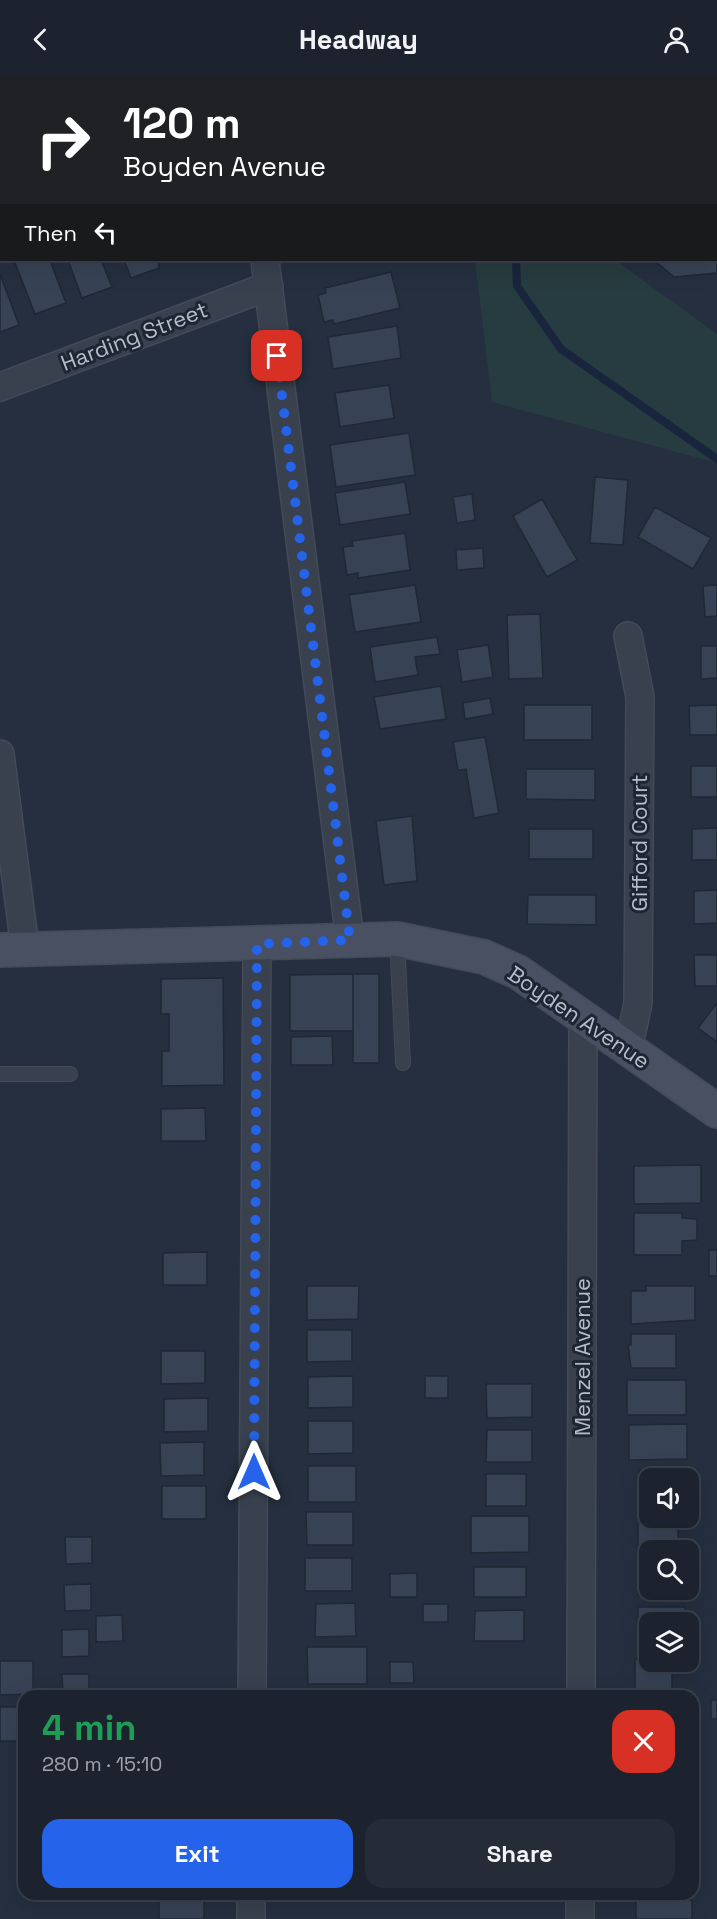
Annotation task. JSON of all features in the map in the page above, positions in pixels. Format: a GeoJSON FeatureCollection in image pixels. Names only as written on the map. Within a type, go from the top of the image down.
{"type":"FeatureCollection","features":[{"type":"Feature","properties":{"kind":"street","name":"Harding Street"},"geometry":{"type":"LineString","coordinates":[[0,387],[267,273]]}},
{"type":"Feature","properties":{"kind":"street"},"geometry":{"type":"LineString","coordinates":[[267,273],[350,940]]}},
{"type":"Feature","properties":{"kind":"street","name":"Gifford Court"},"geometry":{"type":"LineString","coordinates":[[628,636],[640,697],[638,1003],[628,1050]]}},
{"type":"Feature","properties":{"kind":"street"},"geometry":{"type":"LineString","coordinates":[[0,754],[12,949]]}},
{"type":"Feature","properties":{"kind":"street","name":"Boyden Avenue"},"geometry":{"type":"LineString","coordinates":[[12,949],[396,939],[484,957],[518,972],[717,1111]]}},
{"type":"Feature","properties":{"kind":"street"},"geometry":{"type":"LineString","coordinates":[[252,1690],[257,944]]}},
{"type":"Feature","properties":{"kind":"street","name":"Menzel Avenue"},"geometry":{"type":"LineString","coordinates":[[581,1690],[583,1017]]}},
{"type":"Feature","properties":{"kind":"street"},"geometry":{"type":"LineString","coordinates":[[251,1900],[251,1919]]}},
{"type":"Feature","properties":{"kind":"street"},"geometry":{"type":"LineString","coordinates":[[580,1900],[580,1919]]}},
{"type":"Feature","properties":{"kind":"lane"},"geometry":{"type":"LineString","coordinates":[[396,939],[403,1063]]}},
{"type":"Feature","properties":{"kind":"lane"},"geometry":{"type":"LineString","coordinates":[[0,1074],[70,1074]]}},
{"type":"Feature","properties":{"kind":"green space"},"geometry":{"type":"Polygon","coordinates":[[[475,261],[616,261],[717,334],[717,463],[492,402],[475,261]]]}},
{"type":"Feature","properties":{"kind":"building"},"geometry":{"type":"Polygon","coordinates":[[[14,261],[50,261],[66,303],[35,314],[14,261]]]}},
{"type":"Feature","properties":{"kind":"building"},"geometry":{"type":"Polygon","coordinates":[[[68,261],[101,261],[112,287],[82,298],[68,261]]]}},
{"type":"Feature","properties":{"kind":"building"},"geometry":{"type":"Polygon","coordinates":[[[124,261],[158,261],[159,268],[131,278],[124,261]]]}},
{"type":"Feature","properties":{"kind":"building"},"geometry":{"type":"Polygon","coordinates":[[[655,261],[717,261],[717,273],[674,277],[655,261]]]}},
{"type":"Feature","properties":{"kind":"building"},"geometry":{"type":"Polygon","coordinates":[[[391,272],[400,308],[334,324],[333,320],[324,322],[318,295],[326,293],[325,288],[391,272]]]}},
{"type":"Feature","properties":{"kind":"building"},"geometry":{"type":"Polygon","coordinates":[[[0,274],[19,325],[0,332],[0,274]]]}},
{"type":"Feature","properties":{"kind":"building"},"geometry":{"type":"Polygon","coordinates":[[[397,326],[401,358],[333,369],[328,337],[397,326]]]}},
{"type":"Feature","properties":{"kind":"building"},"geometry":{"type":"Polygon","coordinates":[[[389,385],[394,418],[340,427],[335,393],[389,385]]]}},
{"type":"Feature","properties":{"kind":"building"},"geometry":{"type":"Polygon","coordinates":[[[409,433],[415,475],[336,487],[330,445],[409,433]]]}},
{"type":"Feature","properties":{"kind":"building"},"geometry":{"type":"Polygon","coordinates":[[[595,477],[628,480],[623,545],[590,543],[595,477]]]}},
{"type":"Feature","properties":{"kind":"building"},"geometry":{"type":"Polygon","coordinates":[[[405,482],[410,514],[340,525],[335,493],[405,482]]]}},
{"type":"Feature","properties":{"kind":"building"},"geometry":{"type":"Polygon","coordinates":[[[472,494],[475,520],[457,523],[453,497],[472,494]]]}},
{"type":"Feature","properties":{"kind":"building"},"geometry":{"type":"Polygon","coordinates":[[[542,499],[577,560],[547,577],[513,516],[542,499]]]}},
{"type":"Feature","properties":{"kind":"building"},"geometry":{"type":"Polygon","coordinates":[[[655,507],[711,538],[693,569],[638,537],[655,507]]]}},
{"type":"Feature","properties":{"kind":"building"},"geometry":{"type":"Polygon","coordinates":[[[405,533],[410,570],[358,578],[358,573],[347,575],[343,547],[353,546],[352,541],[405,533]]]}},
{"type":"Feature","properties":{"kind":"building"},"geometry":{"type":"Polygon","coordinates":[[[483,548],[484,568],[457,570],[456,550],[483,548]]]}},
{"type":"Feature","properties":{"kind":"building"},"geometry":{"type":"Polygon","coordinates":[[[415,585],[421,622],[355,632],[349,595],[415,585]]]}},
{"type":"Feature","properties":{"kind":"building"},"geometry":{"type":"Polygon","coordinates":[[[717,585],[717,616],[705,617],[703,586],[717,585]]]}},
{"type":"Feature","properties":{"kind":"building"},"geometry":{"type":"Polygon","coordinates":[[[540,614],[543,678],[509,679],[507,615],[540,614]]]}},
{"type":"Feature","properties":{"kind":"building"},"geometry":{"type":"Polygon","coordinates":[[[437,637],[440,654],[415,657],[418,675],[375,682],[370,647],[437,637]]]}},
{"type":"Feature","properties":{"kind":"building"},"geometry":{"type":"Polygon","coordinates":[[[488,645],[493,677],[462,682],[457,650],[488,645]]]}},
{"type":"Feature","properties":{"kind":"building"},"geometry":{"type":"Polygon","coordinates":[[[701,646],[717,646],[717,678],[701,679],[701,646]]]}},
{"type":"Feature","properties":{"kind":"building"},"geometry":{"type":"Polygon","coordinates":[[[441,686],[446,719],[380,729],[374,697],[441,686]]]}},
{"type":"Feature","properties":{"kind":"building"},"geometry":{"type":"Polygon","coordinates":[[[490,698],[493,714],[465,719],[463,703],[490,698]]]}},
{"type":"Feature","properties":{"kind":"building"},"geometry":{"type":"Polygon","coordinates":[[[524,705],[592,705],[592,740],[524,740],[524,705]]]}},
{"type":"Feature","properties":{"kind":"building"},"geometry":{"type":"Polygon","coordinates":[[[717,705],[717,735],[690,735],[689,706],[717,705]]]}},
{"type":"Feature","properties":{"kind":"building"},"geometry":{"type":"Polygon","coordinates":[[[485,737],[499,813],[474,818],[466,769],[458,770],[453,742],[485,737]]]}},
{"type":"Feature","properties":{"kind":"building"},"geometry":{"type":"Polygon","coordinates":[[[691,766],[717,766],[717,797],[691,797],[691,766]]]}},
{"type":"Feature","properties":{"kind":"building"},"geometry":{"type":"Polygon","coordinates":[[[526,769],[595,769],[595,800],[526,799],[526,769]]]}},
{"type":"Feature","properties":{"kind":"building"},"geometry":{"type":"Polygon","coordinates":[[[412,816],[417,881],[384,885],[376,821],[412,816]]]}},
{"type":"Feature","properties":{"kind":"building"},"geometry":{"type":"Polygon","coordinates":[[[717,828],[717,860],[692,860],[692,829],[717,828]]]}},
{"type":"Feature","properties":{"kind":"building"},"geometry":{"type":"Polygon","coordinates":[[[529,829],[593,829],[593,859],[529,859],[529,829]]]}},
{"type":"Feature","properties":{"kind":"building"},"geometry":{"type":"Polygon","coordinates":[[[717,890],[717,923],[694,924],[694,891],[717,890]]]}},
{"type":"Feature","properties":{"kind":"building"},"geometry":{"type":"Polygon","coordinates":[[[528,895],[596,895],[596,925],[527,924],[528,895]]]}},
{"type":"Feature","properties":{"kind":"building"},"geometry":{"type":"Polygon","coordinates":[[[694,955],[717,955],[717,986],[695,986],[694,955]]]}},
{"type":"Feature","properties":{"kind":"building"},"geometry":{"type":"Polygon","coordinates":[[[353,974],[353,1031],[290,1031],[290,975],[353,974]]]}},
{"type":"Feature","properties":{"kind":"building"},"geometry":{"type":"Polygon","coordinates":[[[353,974],[379,974],[379,1063],[353,1063],[353,974]]]}},
{"type":"Feature","properties":{"kind":"building"},"geometry":{"type":"Polygon","coordinates":[[[223,978],[224,1085],[162,1086],[162,1051],[169,1051],[169,1014],[161,1014],[161,979],[223,978]]]}},
{"type":"Feature","properties":{"kind":"building"},"geometry":{"type":"Polygon","coordinates":[[[717,1003],[717,1042],[698,1028],[717,1003]]]}},
{"type":"Feature","properties":{"kind":"building"},"geometry":{"type":"Polygon","coordinates":[[[332,1036],[333,1065],[291,1065],[291,1037],[332,1036]]]}},
{"type":"Feature","properties":{"kind":"building"},"geometry":{"type":"Polygon","coordinates":[[[205,1108],[206,1141],[161,1141],[161,1109],[205,1108]]]}},
{"type":"Feature","properties":{"kind":"building"},"geometry":{"type":"Polygon","coordinates":[[[701,1165],[701,1203],[634,1204],[634,1166],[701,1165]]]}},
{"type":"Feature","properties":{"kind":"building"},"geometry":{"type":"Polygon","coordinates":[[[634,1213],[682,1213],[682,1218],[697,1219],[697,1240],[682,1241],[682,1255],[634,1255],[634,1213]]]}},
{"type":"Feature","properties":{"kind":"building"},"geometry":{"type":"Polygon","coordinates":[[[709,1250],[717,1250],[717,1276],[709,1276],[709,1250]]]}},
{"type":"Feature","properties":{"kind":"building"},"geometry":{"type":"Polygon","coordinates":[[[207,1252],[207,1285],[163,1285],[163,1253],[207,1252]]]}},
{"type":"Feature","properties":{"kind":"building"},"geometry":{"type":"Polygon","coordinates":[[[307,1286],[359,1286],[358,1319],[307,1320],[307,1286]]]}},
{"type":"Feature","properties":{"kind":"building"},"geometry":{"type":"Polygon","coordinates":[[[646,1286],[695,1286],[695,1320],[631,1324],[631,1291],[646,1291],[646,1286]]]}},
{"type":"Feature","properties":{"kind":"building"},"geometry":{"type":"Polygon","coordinates":[[[307,1330],[352,1330],[352,1361],[307,1362],[307,1330]]]}},
{"type":"Feature","properties":{"kind":"building"},"geometry":{"type":"Polygon","coordinates":[[[631,1334],[676,1334],[676,1368],[631,1368],[628,1345],[631,1345],[631,1334]]]}},
{"type":"Feature","properties":{"kind":"building"},"geometry":{"type":"Polygon","coordinates":[[[161,1351],[205,1351],[205,1383],[161,1384],[161,1351]]]}},
{"type":"Feature","properties":{"kind":"building"},"geometry":{"type":"Polygon","coordinates":[[[353,1376],[353,1407],[308,1408],[308,1377],[353,1376]]]}},
{"type":"Feature","properties":{"kind":"building"},"geometry":{"type":"Polygon","coordinates":[[[425,1376],[448,1376],[448,1398],[425,1398],[425,1376]]]}},
{"type":"Feature","properties":{"kind":"building"},"geometry":{"type":"Polygon","coordinates":[[[627,1380],[686,1380],[686,1415],[627,1415],[627,1380]]]}},
{"type":"Feature","properties":{"kind":"building"},"geometry":{"type":"Polygon","coordinates":[[[486,1384],[532,1384],[532,1417],[487,1418],[486,1384]]]}},
{"type":"Feature","properties":{"kind":"building"},"geometry":{"type":"Polygon","coordinates":[[[208,1398],[208,1431],[164,1432],[164,1399],[208,1398]]]}},
{"type":"Feature","properties":{"kind":"building"},"geometry":{"type":"Polygon","coordinates":[[[308,1421],[353,1421],[353,1453],[308,1454],[308,1421]]]}},
{"type":"Feature","properties":{"kind":"building"},"geometry":{"type":"Polygon","coordinates":[[[687,1424],[687,1459],[629,1460],[629,1425],[687,1424]]]}},
{"type":"Feature","properties":{"kind":"building"},"geometry":{"type":"Polygon","coordinates":[[[487,1430],[532,1430],[532,1462],[486,1462],[487,1430]]]}},
{"type":"Feature","properties":{"kind":"building"},"geometry":{"type":"Polygon","coordinates":[[[204,1442],[204,1475],[161,1476],[160,1443],[204,1442]]]}},
{"type":"Feature","properties":{"kind":"building"},"geometry":{"type":"Polygon","coordinates":[[[308,1466],[356,1466],[356,1502],[308,1502],[308,1466]]]}},
{"type":"Feature","properties":{"kind":"building"},"geometry":{"type":"Polygon","coordinates":[[[486,1474],[526,1474],[526,1506],[486,1506],[486,1474]]]}},
{"type":"Feature","properties":{"kind":"building"},"geometry":{"type":"Polygon","coordinates":[[[162,1486],[206,1486],[206,1519],[162,1519],[162,1486]]]}},
{"type":"Feature","properties":{"kind":"building"},"geometry":{"type":"Polygon","coordinates":[[[306,1512],[353,1512],[353,1545],[307,1545],[306,1512]]]}},
{"type":"Feature","properties":{"kind":"building"},"geometry":{"type":"Polygon","coordinates":[[[471,1516],[529,1516],[529,1552],[471,1553],[471,1516]]]}},
{"type":"Feature","properties":{"kind":"building"},"geometry":{"type":"Polygon","coordinates":[[[638,1517],[639,1528],[678,1528],[678,1540],[639,1540],[638,1553],[638,1517]]]}},
{"type":"Feature","properties":{"kind":"building"},"geometry":{"type":"Polygon","coordinates":[[[65,1537],[92,1537],[92,1563],[66,1564],[65,1537]]]}},
{"type":"Feature","properties":{"kind":"building"},"geometry":{"type":"Polygon","coordinates":[[[305,1558],[352,1558],[352,1591],[305,1591],[305,1558]]]}},
{"type":"Feature","properties":{"kind":"building"},"geometry":{"type":"Polygon","coordinates":[[[638,1564],[639,1564],[639,1596],[638,1564]]]}},
{"type":"Feature","properties":{"kind":"building"},"geometry":{"type":"Polygon","coordinates":[[[474,1567],[526,1567],[526,1597],[474,1597],[474,1567]]]}},
{"type":"Feature","properties":{"kind":"building"},"geometry":{"type":"Polygon","coordinates":[[[417,1573],[417,1597],[390,1597],[390,1574],[417,1573]]]}},
{"type":"Feature","properties":{"kind":"building"},"geometry":{"type":"Polygon","coordinates":[[[91,1584],[91,1610],[65,1611],[64,1585],[91,1584]]]}},
{"type":"Feature","properties":{"kind":"building"},"geometry":{"type":"Polygon","coordinates":[[[355,1603],[356,1636],[315,1637],[316,1604],[355,1603]]]}},
{"type":"Feature","properties":{"kind":"building"},"geometry":{"type":"Polygon","coordinates":[[[423,1604],[448,1604],[448,1622],[423,1622],[423,1604]]]}},
{"type":"Feature","properties":{"kind":"building"},"geometry":{"type":"Polygon","coordinates":[[[638,1607],[685,1607],[685,1612],[639,1612],[638,1642],[638,1607]]]}},
{"type":"Feature","properties":{"kind":"building"},"geometry":{"type":"Polygon","coordinates":[[[524,1610],[524,1641],[474,1641],[475,1611],[524,1610]]]}},
{"type":"Feature","properties":{"kind":"building"},"geometry":{"type":"Polygon","coordinates":[[[122,1615],[123,1641],[96,1642],[96,1616],[122,1615]]]}},
{"type":"Feature","properties":{"kind":"building"},"geometry":{"type":"Polygon","coordinates":[[[89,1629],[89,1656],[62,1657],[62,1630],[89,1629]]]}},
{"type":"Feature","properties":{"kind":"building"},"geometry":{"type":"Polygon","coordinates":[[[307,1647],[367,1647],[367,1684],[308,1684],[307,1647]]]}},
{"type":"Feature","properties":{"kind":"building"},"geometry":{"type":"Polygon","coordinates":[[[635,1659],[639,1659],[639,1672],[672,1672],[672,1690],[635,1690],[635,1659]]]}},
{"type":"Feature","properties":{"kind":"building"},"geometry":{"type":"Polygon","coordinates":[[[0,1661],[33,1661],[33,1690],[18,1690],[18,1694],[0,1695],[0,1661]]]}},
{"type":"Feature","properties":{"kind":"building"},"geometry":{"type":"Polygon","coordinates":[[[390,1662],[413,1662],[414,1683],[390,1683],[390,1662]]]}},
{"type":"Feature","properties":{"kind":"building"},"geometry":{"type":"Polygon","coordinates":[[[62,1674],[89,1674],[89,1690],[63,1690],[62,1674]]]}},
{"type":"Feature","properties":{"kind":"building"},"geometry":{"type":"Polygon","coordinates":[[[711,1700],[717,1700],[717,1719],[711,1719],[711,1700]]]}},
{"type":"Feature","properties":{"kind":"building"},"geometry":{"type":"Polygon","coordinates":[[[0,1707],[18,1707],[18,1741],[0,1741],[0,1707]]]}},
{"type":"Feature","properties":{"kind":"building"},"geometry":{"type":"Polygon","coordinates":[[[159,1900],[204,1900],[204,1919],[159,1919],[159,1900]]]}},
{"type":"Feature","properties":{"kind":"building"},"geometry":{"type":"Polygon","coordinates":[[[636,1900],[692,1900],[692,1919],[636,1919],[636,1900]]]}},
{"type":"Feature","properties":{"kind":"waterway"},"geometry":{"type":"LineString","coordinates":[[516,261],[517,286],[561,349],[717,459]]}},
{"type":"Feature","properties":{"kind":"route"},"geometry":{"type":"LineString","coordinates":[[254,1472],[257,944],[350,940],[277,356]]}}]}
